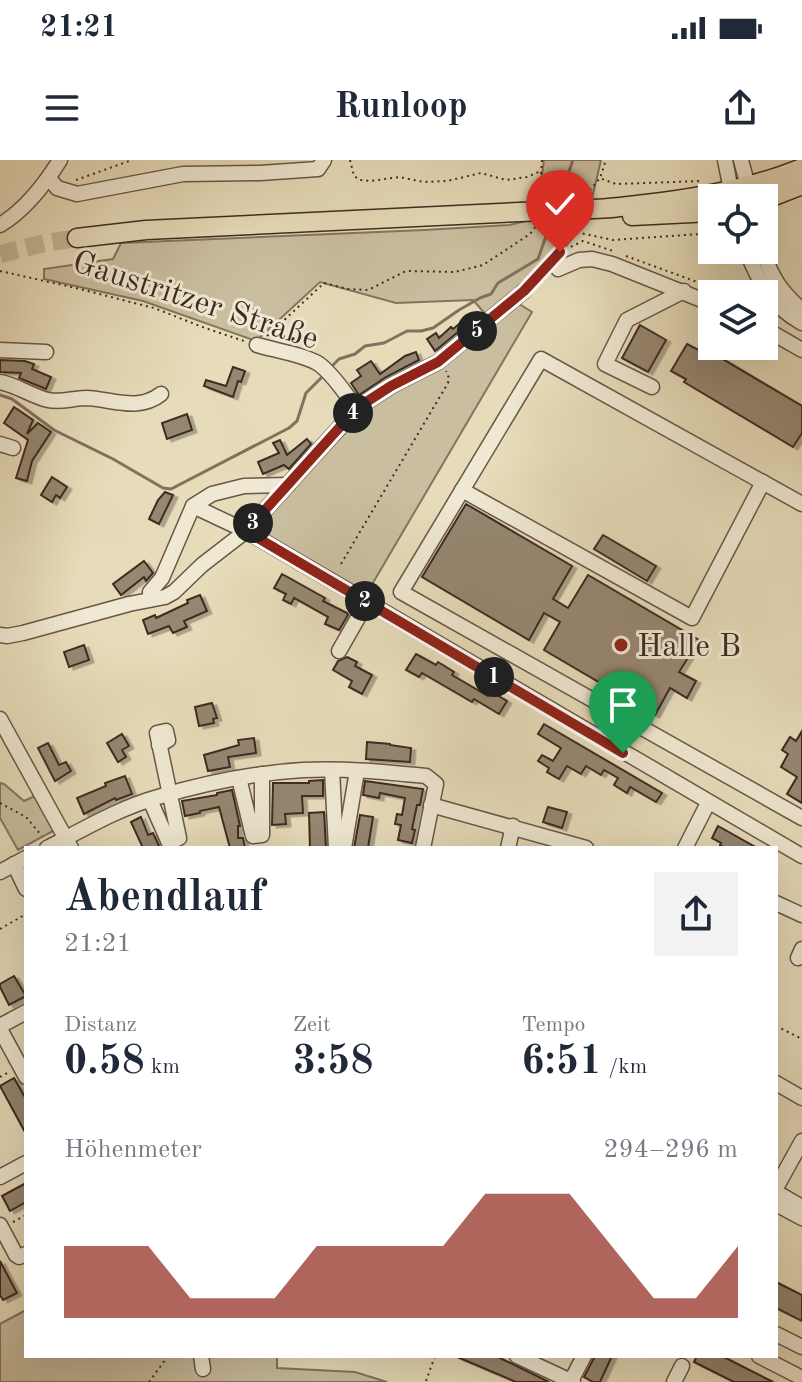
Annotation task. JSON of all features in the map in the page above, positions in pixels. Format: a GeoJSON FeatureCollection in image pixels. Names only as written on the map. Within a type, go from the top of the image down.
{"type":"FeatureCollection","features":[{"type":"Feature","properties":{"kind":"main road"},"geometry":{"type":"LineString","coordinates":[[762,184],[802,168]]}},
{"type":"Feature","properties":{"kind":"main road"},"geometry":{"type":"LineString","coordinates":[[778,194],[802,185]]}},
{"type":"Feature","properties":{"kind":"main road"},"geometry":{"type":"LineString","coordinates":[[77,238],[146,230],[520,212],[698,198]]}},
{"type":"Feature","properties":{"kind":"main road"},"geometry":{"type":"LineString","coordinates":[[592,206],[636,216],[698,213]]}},
{"type":"Feature","properties":{"kind":"street"},"geometry":{"type":"LineString","coordinates":[[0,225],[53,183],[60,160]]}},
{"type":"Feature","properties":{"kind":"street"},"geometry":{"type":"LineString","coordinates":[[183,174],[194,160]]}},
{"type":"Feature","properties":{"kind":"street"},"geometry":{"type":"LineString","coordinates":[[252,160],[260,173]]}},
{"type":"Feature","properties":{"kind":"street"},"geometry":{"type":"LineString","coordinates":[[53,183],[77,194],[183,174],[318,169],[324,160]]}},
{"type":"Feature","properties":{"kind":"street"},"geometry":{"type":"LineString","coordinates":[[725,160],[736,184]]}},
{"type":"Feature","properties":{"kind":"street"},"geometry":{"type":"LineString","coordinates":[[740,184],[741,160]]}},
{"type":"Feature","properties":{"kind":"street"},"geometry":{"type":"LineString","coordinates":[[558,269],[579,260],[592,259],[698,298]]}},
{"type":"Feature","properties":{"kind":"street"},"geometry":{"type":"LineString","coordinates":[[752,264],[774,303],[802,323]]}},
{"type":"Feature","properties":{"kind":"street"},"geometry":{"type":"LineString","coordinates":[[768,264],[784,295],[802,310]]}},
{"type":"Feature","properties":{"kind":"street"},"geometry":{"type":"LineString","coordinates":[[0,635],[23,633],[165,597],[174,592],[202,565],[246,531],[357,408],[438,362],[524,291]]}},
{"type":"Feature","properties":{"kind":"street"},"geometry":{"type":"LineString","coordinates":[[652,387],[605,364],[627,320],[684,291]]}},
{"type":"Feature","properties":{"kind":"street"},"geometry":{"type":"LineString","coordinates":[[778,336],[802,350]]}},
{"type":"Feature","properties":{"kind":"street","name":"Gaustritzer Straße"},"geometry":{"type":"LineString","coordinates":[[257,345],[316,363],[357,408]]}},
{"type":"Feature","properties":{"kind":"street"},"geometry":{"type":"LineString","coordinates":[[0,350],[46,352]]}},
{"type":"Feature","properties":{"kind":"street"},"geometry":{"type":"LineString","coordinates":[[802,504],[541,359],[401,592],[802,818]]}},
{"type":"Feature","properties":{"kind":"street"},"geometry":{"type":"LineString","coordinates":[[0,382],[42,398],[61,401],[86,398],[144,403],[161,394]]}},
{"type":"Feature","properties":{"kind":"street"},"geometry":{"type":"LineString","coordinates":[[462,490],[692,618],[763,482]]}},
{"type":"Feature","properties":{"kind":"street"},"geometry":{"type":"LineString","coordinates":[[151,599],[150,592],[162,578],[193,506],[212,494],[244,486],[288,485]]}},
{"type":"Feature","properties":{"kind":"street"},"geometry":{"type":"LineString","coordinates":[[193,506],[246,531],[802,856]]}},
{"type":"Feature","properties":{"kind":"street"},"geometry":{"type":"LineString","coordinates":[[339,651],[367,602]]}},
{"type":"Feature","properties":{"kind":"street"},"geometry":{"type":"LineString","coordinates":[[0,719],[68,843],[119,812],[170,794],[262,774],[332,770],[426,776],[436,784],[423,846]]}},
{"type":"Feature","properties":{"kind":"street"},"geometry":{"type":"LineString","coordinates":[[150,800],[170,845],[179,838],[159,745]]}},
{"type":"Feature","properties":{"kind":"street"},"geometry":{"type":"LineString","coordinates":[[332,770],[336,846]]}},
{"type":"Feature","properties":{"kind":"street"},"geometry":{"type":"LineString","coordinates":[[344,846],[357,771]]}},
{"type":"Feature","properties":{"kind":"street"},"geometry":{"type":"LineString","coordinates":[[239,778],[253,836],[262,835],[262,774]]}},
{"type":"Feature","properties":{"kind":"street"},"geometry":{"type":"LineString","coordinates":[[686,846],[708,803]]}},
{"type":"Feature","properties":{"kind":"street"},"geometry":{"type":"LineString","coordinates":[[431,805],[579,846]]}},
{"type":"Feature","properties":{"kind":"street"},"geometry":{"type":"LineString","coordinates":[[508,846],[513,826]]}},
{"type":"Feature","properties":{"kind":"street"},"geometry":{"type":"LineString","coordinates":[[13,865],[24,885]]}},
{"type":"Feature","properties":{"kind":"street"},"geometry":{"type":"LineString","coordinates":[[778,904],[802,915]]}},
{"type":"Feature","properties":{"kind":"street"},"geometry":{"type":"LineString","coordinates":[[24,1013],[0,1028],[24,1073]]}},
{"type":"Feature","properties":{"kind":"street"},"geometry":{"type":"LineString","coordinates":[[778,1084],[802,1098]]}},
{"type":"Feature","properties":{"kind":"street"},"geometry":{"type":"LineString","coordinates":[[778,1186],[802,1141]]}},
{"type":"Feature","properties":{"kind":"street"},"geometry":{"type":"LineString","coordinates":[[0,1177],[24,1164]]}},
{"type":"Feature","properties":{"kind":"street"},"geometry":{"type":"LineString","coordinates":[[778,1191],[802,1207]]}},
{"type":"Feature","properties":{"kind":"street"},"geometry":{"type":"LineString","coordinates":[[778,1205],[802,1218]]}},
{"type":"Feature","properties":{"kind":"street"},"geometry":{"type":"LineString","coordinates":[[1,1226],[16,1255],[24,1255]]}},
{"type":"Feature","properties":{"kind":"street"},"geometry":{"type":"LineString","coordinates":[[778,1335],[802,1347]]}},
{"type":"Feature","properties":{"kind":"street"},"geometry":{"type":"LineString","coordinates":[[521,1358],[572,1382],[583,1358]]}},
{"type":"Feature","properties":{"kind":"street"},"geometry":{"type":"LineString","coordinates":[[763,1358],[802,1378]]}},
{"type":"Feature","properties":{"kind":"street"},"geometry":{"type":"LineString","coordinates":[[674,1382],[682,1366]]}},
{"type":"Feature","properties":{"kind":"path"},"geometry":{"type":"LineString","coordinates":[[53,183],[132,160]]}},
{"type":"Feature","properties":{"kind":"path"},"geometry":{"type":"LineString","coordinates":[[350,160],[354,176],[371,181],[399,177],[424,182],[447,181],[481,173],[506,180],[542,171]]}},
{"type":"Feature","properties":{"kind":"path"},"geometry":{"type":"LineString","coordinates":[[542,160],[548,205]]}},
{"type":"Feature","properties":{"kind":"path"},"geometry":{"type":"LineString","coordinates":[[592,206],[606,160]]}},
{"type":"Feature","properties":{"kind":"path"},"geometry":{"type":"LineString","coordinates":[[600,178],[616,184],[708,181]]}},
{"type":"Feature","properties":{"kind":"path"},"geometry":{"type":"LineString","coordinates":[[524,291],[560,252],[570,221]]}},
{"type":"Feature","properties":{"kind":"path"},"geometry":{"type":"LineString","coordinates":[[257,345],[324,283],[368,290],[406,271],[455,272],[483,265],[530,234],[539,222]]}},
{"type":"Feature","properties":{"kind":"path"},"geometry":{"type":"LineString","coordinates":[[569,230],[613,240],[698,234]]}},
{"type":"Feature","properties":{"kind":"path","name":"Gaustritzer Straße"},"geometry":{"type":"LineString","coordinates":[[0,271],[154,308],[257,345]]}},
{"type":"Feature","properties":{"kind":"path"},"geometry":{"type":"LineString","coordinates":[[341,564],[448,383],[446,370],[438,362]]}},
{"type":"Feature","properties":{"kind":"path"},"geometry":{"type":"LineString","coordinates":[[0,803],[32,822],[47,846]]}},
{"type":"Feature","properties":{"kind":"path"},"geometry":{"type":"LineString","coordinates":[[0,929],[24,915]]}},
{"type":"Feature","properties":{"kind":"path"},"geometry":{"type":"LineString","coordinates":[[778,1027],[802,1039]]}},
{"type":"Feature","properties":{"kind":"path"},"geometry":{"type":"LineString","coordinates":[[1,1226],[24,1216]]}},
{"type":"Feature","properties":{"kind":"path"},"geometry":{"type":"LineString","coordinates":[[149,1382],[167,1358]]}},
{"type":"Feature","properties":{"kind":"path"},"geometry":{"type":"LineString","coordinates":[[426,1381],[434,1358]]}},
{"type":"Feature","properties":{"kind":"shaded area"},"geometry":{"type":"Polygon","coordinates":[[[544,160],[601,160],[587,220],[561,252],[518,286],[488,317],[473,300],[396,303],[320,282],[256,341],[143,301],[44,279],[44,269],[113,259],[121,243],[424,230],[509,225],[527,221],[541,182],[544,160]]]}},
{"type":"Feature","properties":{"kind":"shaded area"},"geometry":{"type":"Polygon","coordinates":[[[516,302],[532,312],[367,593],[261,532],[260,522],[371,406],[516,302]]]}},
{"type":"Feature","properties":{"kind":"shaded area"},"geometry":{"type":"Polygon","coordinates":[[[0,783],[24,801],[37,795],[55,830],[18,850],[0,818],[0,783]]]}},
{"type":"Feature","properties":{"kind":"shaded area"},"geometry":{"type":"Polygon","coordinates":[[[24,1311],[24,1358],[277,1358],[277,1368],[355,1372],[387,1382],[0,1382],[0,1324],[24,1311]]]}},
{"type":"Feature","properties":{"kind":"building"},"geometry":{"type":"Polygon","coordinates":[[[465,319],[469,323],[435,351],[427,339],[436,333],[439,338],[465,319]]]}},
{"type":"Feature","properties":{"kind":"building"},"geometry":{"type":"Polygon","coordinates":[[[640,325],[666,340],[648,372],[622,358],[640,325]]]}},
{"type":"Feature","properties":{"kind":"building"},"geometry":{"type":"Polygon","coordinates":[[[687,344],[698,350],[698,360],[724,360],[802,406],[802,433],[793,447],[684,382],[686,379],[671,371],[687,344]]]}},
{"type":"Feature","properties":{"kind":"building"},"geometry":{"type":"Polygon","coordinates":[[[416,352],[419,360],[359,395],[351,383],[361,376],[357,370],[371,361],[380,374],[416,352]]]}},
{"type":"Feature","properties":{"kind":"building"},"geometry":{"type":"Polygon","coordinates":[[[0,360],[34,364],[32,369],[51,377],[46,389],[19,378],[21,373],[0,372],[0,360]]]}},
{"type":"Feature","properties":{"kind":"building"},"geometry":{"type":"Polygon","coordinates":[[[233,367],[245,371],[233,397],[204,386],[206,380],[226,386],[233,367]]]}},
{"type":"Feature","properties":{"kind":"building"},"geometry":{"type":"Polygon","coordinates":[[[14,407],[33,420],[27,434],[38,423],[51,432],[32,461],[27,481],[16,478],[28,440],[4,423],[14,407]]]}},
{"type":"Feature","properties":{"kind":"building"},"geometry":{"type":"Polygon","coordinates":[[[187,414],[192,430],[167,439],[162,423],[187,414]]]}},
{"type":"Feature","properties":{"kind":"building"},"geometry":{"type":"Polygon","coordinates":[[[307,439],[311,444],[289,469],[284,465],[263,474],[258,462],[279,453],[273,443],[280,440],[287,455],[307,439]]]}},
{"type":"Feature","properties":{"kind":"building"},"geometry":{"type":"Polygon","coordinates":[[[52,477],[67,487],[60,498],[56,495],[52,502],[41,495],[52,477]]]}},
{"type":"Feature","properties":{"kind":"building"},"geometry":{"type":"Polygon","coordinates":[[[165,492],[173,495],[159,524],[149,519],[165,492]]]}},
{"type":"Feature","properties":{"kind":"building"},"geometry":{"type":"Polygon","coordinates":[[[466,504],[572,566],[553,599],[568,608],[588,575],[699,640],[679,672],[696,681],[687,698],[670,688],[655,715],[544,650],[560,622],[544,613],[529,640],[422,577],[466,504]]]}},
{"type":"Feature","properties":{"kind":"building"},"geometry":{"type":"Polygon","coordinates":[[[603,535],[656,566],[647,581],[594,549],[603,535]]]}},
{"type":"Feature","properties":{"kind":"building"},"geometry":{"type":"Polygon","coordinates":[[[144,561],[153,573],[146,581],[144,577],[121,595],[113,584],[144,561]]]}},
{"type":"Feature","properties":{"kind":"building"},"geometry":{"type":"Polygon","coordinates":[[[282,574],[347,613],[339,630],[325,624],[328,617],[294,598],[291,604],[283,600],[286,594],[274,588],[282,574]]]}},
{"type":"Feature","properties":{"kind":"building"},"geometry":{"type":"Polygon","coordinates":[[[200,595],[207,611],[184,621],[187,627],[173,633],[169,626],[148,634],[143,620],[155,615],[156,618],[200,595]]]}},
{"type":"Feature","properties":{"kind":"building"},"geometry":{"type":"Polygon","coordinates":[[[84,645],[89,660],[69,667],[64,652],[84,645]]]}},
{"type":"Feature","properties":{"kind":"building"},"geometry":{"type":"Polygon","coordinates":[[[416,654],[436,665],[438,662],[454,672],[452,675],[488,696],[490,691],[507,701],[499,714],[422,673],[419,677],[406,670],[416,654]]]}},
{"type":"Feature","properties":{"kind":"building"},"geometry":{"type":"Polygon","coordinates":[[[347,657],[357,662],[355,666],[372,675],[362,694],[349,687],[352,681],[333,670],[338,661],[347,657]]]}},
{"type":"Feature","properties":{"kind":"building"},"geometry":{"type":"Polygon","coordinates":[[[212,703],[217,718],[213,719],[214,723],[199,726],[195,707],[212,703]]]}},
{"type":"Feature","properties":{"kind":"building"},"geometry":{"type":"Polygon","coordinates":[[[544,724],[662,793],[656,802],[630,787],[627,793],[614,785],[618,778],[604,770],[601,775],[586,766],[581,774],[567,766],[559,779],[547,772],[549,768],[538,761],[542,755],[553,761],[561,748],[538,734],[544,724]]]}},
{"type":"Feature","properties":{"kind":"building"},"geometry":{"type":"Polygon","coordinates":[[[802,731],[802,803],[787,794],[797,777],[781,767],[788,754],[782,750],[790,737],[796,741],[802,731]]]}},
{"type":"Feature","properties":{"kind":"building"},"geometry":{"type":"Polygon","coordinates":[[[122,734],[129,746],[122,750],[126,757],[118,762],[107,743],[122,734]]]}},
{"type":"Feature","properties":{"kind":"building"},"geometry":{"type":"Polygon","coordinates":[[[254,738],[256,753],[228,757],[230,767],[208,771],[204,755],[239,745],[238,740],[254,738]]]}},
{"type":"Feature","properties":{"kind":"building"},"geometry":{"type":"Polygon","coordinates":[[[367,742],[411,748],[410,762],[366,759],[367,742]]]}},
{"type":"Feature","properties":{"kind":"building"},"geometry":{"type":"Polygon","coordinates":[[[48,743],[59,765],[66,762],[71,771],[55,781],[38,748],[48,743]]]}},
{"type":"Feature","properties":{"kind":"building"},"geometry":{"type":"Polygon","coordinates":[[[125,776],[132,794],[115,798],[84,814],[77,798],[125,776]]]}},
{"type":"Feature","properties":{"kind":"building"},"geometry":{"type":"Polygon","coordinates":[[[323,780],[323,796],[302,796],[303,813],[285,814],[286,824],[272,825],[273,783],[323,780]]]}},
{"type":"Feature","properties":{"kind":"building"},"geometry":{"type":"Polygon","coordinates":[[[365,781],[423,789],[412,829],[415,830],[412,843],[398,840],[401,825],[395,824],[397,814],[402,815],[405,798],[380,793],[379,798],[363,795],[365,781]]]}},
{"type":"Feature","properties":{"kind":"building"},"geometry":{"type":"Polygon","coordinates":[[[232,790],[240,826],[238,838],[243,838],[245,846],[229,846],[219,807],[185,816],[182,801],[232,790]]]}},
{"type":"Feature","properties":{"kind":"building"},"geometry":{"type":"Polygon","coordinates":[[[548,807],[567,812],[562,828],[543,822],[548,807]]]}},
{"type":"Feature","properties":{"kind":"building"},"geometry":{"type":"Polygon","coordinates":[[[324,812],[326,846],[310,846],[309,813],[324,812]]]}},
{"type":"Feature","properties":{"kind":"building"},"geometry":{"type":"Polygon","coordinates":[[[360,815],[373,817],[368,846],[354,846],[360,815]]]}},
{"type":"Feature","properties":{"kind":"building"},"geometry":{"type":"Polygon","coordinates":[[[141,817],[148,835],[153,833],[159,846],[142,846],[131,822],[141,817]]]}},
{"type":"Feature","properties":{"kind":"building"},"geometry":{"type":"Polygon","coordinates":[[[718,826],[753,846],[722,846],[712,838],[718,826]]]}},
{"type":"Feature","properties":{"kind":"building"},"geometry":{"type":"Polygon","coordinates":[[[14,976],[24,997],[9,1005],[0,984],[14,976]]]}},
{"type":"Feature","properties":{"kind":"building"},"geometry":{"type":"Polygon","coordinates":[[[14,1078],[24,1096],[24,1130],[0,1086],[14,1078]]]}},
{"type":"Feature","properties":{"kind":"building"},"geometry":{"type":"Polygon","coordinates":[[[24,1184],[24,1203],[10,1211],[2,1196],[24,1184]]]}},
{"type":"Feature","properties":{"kind":"building"},"geometry":{"type":"Polygon","coordinates":[[[0,1261],[17,1293],[3,1300],[0,1295],[0,1261]]]}},
{"type":"Feature","properties":{"kind":"building"},"geometry":{"type":"Polygon","coordinates":[[[778,1283],[802,1295],[802,1321],[778,1309],[778,1283]]]}},
{"type":"Feature","properties":{"kind":"building"},"geometry":{"type":"Polygon","coordinates":[[[460,1358],[500,1358],[549,1382],[516,1382],[460,1358]]]}},
{"type":"Feature","properties":{"kind":"building"},"geometry":{"type":"Polygon","coordinates":[[[594,1358],[611,1358],[600,1382],[584,1377],[594,1358]]]}},
{"type":"Feature","properties":{"kind":"building"},"geometry":{"type":"Polygon","coordinates":[[[696,1358],[726,1358],[773,1382],[734,1382],[694,1362],[696,1358]]]}},
{"type":"Feature","properties":{"kind":"waterway"},"geometry":{"type":"LineString","coordinates":[[558,202],[573,160]]}},
{"type":"Feature","properties":{"kind":"waterway"},"geometry":{"type":"LineString","coordinates":[[331,367],[339,359],[355,354],[365,346],[384,343],[407,331],[433,328],[491,294],[498,283],[538,259],[553,216]]}},
{"type":"Feature","properties":{"kind":"waterway"},"geometry":{"type":"LineString","coordinates":[[0,395],[12,399],[54,430],[163,488],[171,489],[289,428],[297,421],[306,393],[324,375]]}},
{"type":"Feature","properties":{"kind":"tunnel"},"geometry":{"type":"LineString","coordinates":[[0,254],[77,238]]}},
{"type":"Feature","properties":{"kind":"place","name":"Halle B"},"geometry":{"type":"Point","coordinates":[621,645]}},
{"type":"Feature","properties":{"kind":"route"},"geometry":{"type":"LineString","coordinates":[[560,252],[524,291],[438,362],[357,408],[246,531],[623,753]]}}]}
